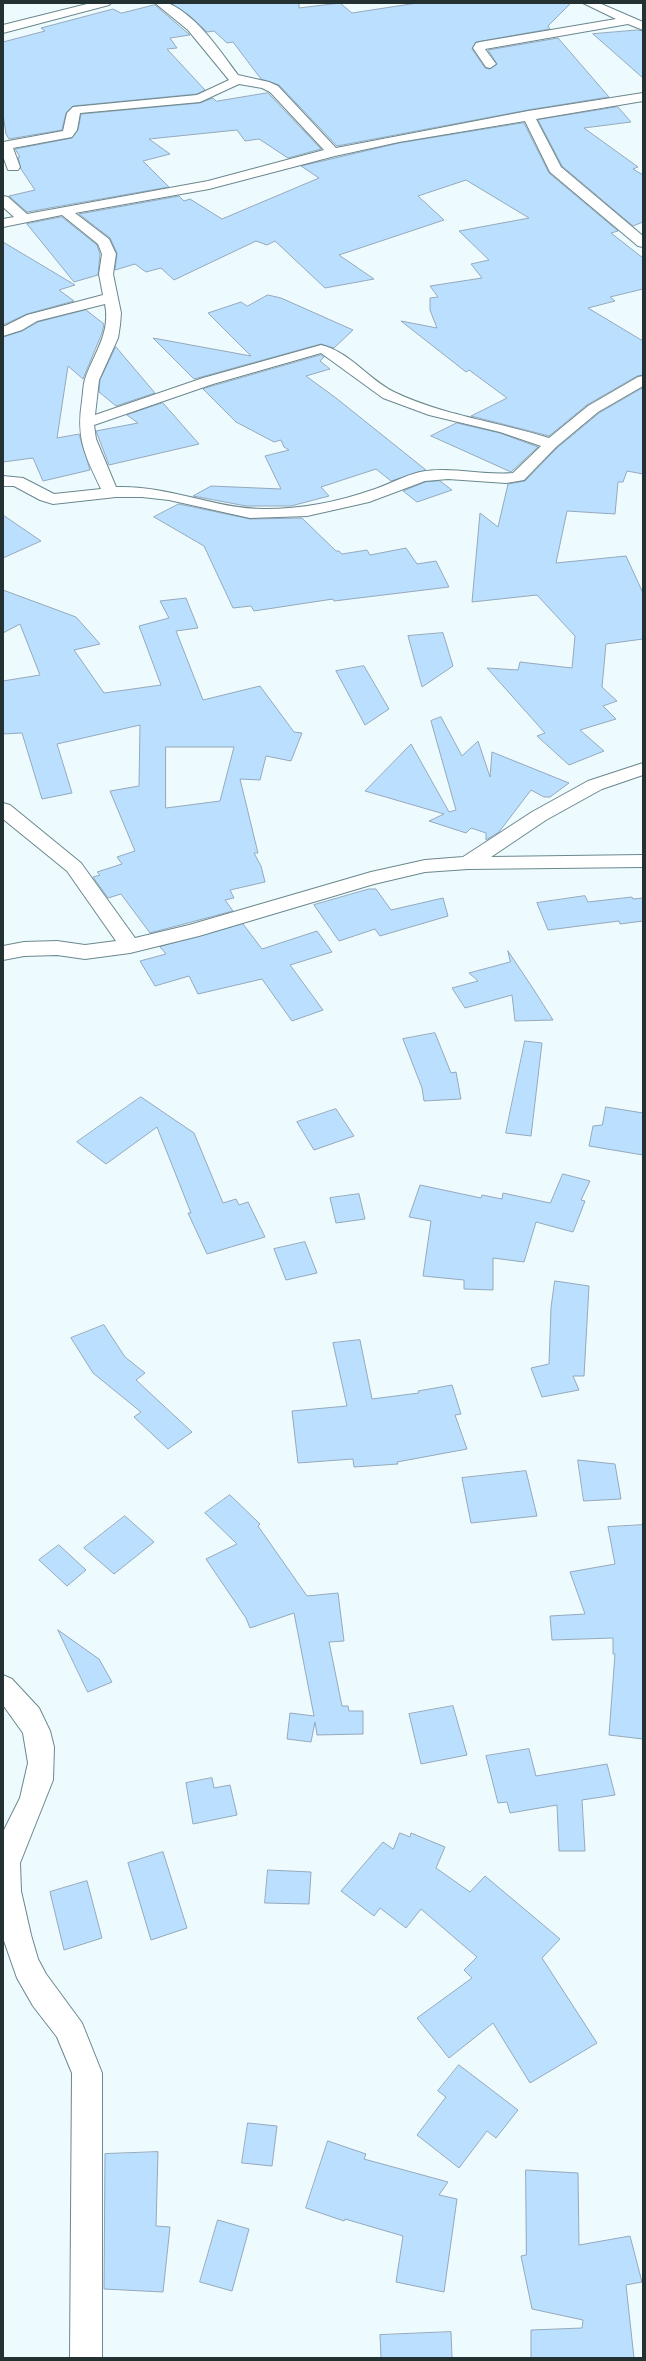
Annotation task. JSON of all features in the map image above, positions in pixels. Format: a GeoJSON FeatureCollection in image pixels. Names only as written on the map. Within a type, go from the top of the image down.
{"type":"FeatureCollection","features":[{"type":"Feature","properties":{"kind":"street"},"geometry":{"type":"LineString","coordinates":[[3,29],[105,3]]}},
{"type":"Feature","properties":{"kind":"street"},"geometry":{"type":"LineString","coordinates":[[161,3],[186,20],[238,80]]}},
{"type":"Feature","properties":{"kind":"street"},"geometry":{"type":"LineString","coordinates":[[589,3],[643,26]]}},
{"type":"Feature","properties":{"kind":"street"},"geometry":{"type":"LineString","coordinates":[[3,18],[20,24]]}},
{"type":"Feature","properties":{"kind":"street"},"geometry":{"type":"LineString","coordinates":[[490,64],[479,48],[480,46],[629,20]]}},
{"type":"Feature","properties":{"kind":"street"},"geometry":{"type":"LineString","coordinates":[[13,167],[6,145],[67,134],[71,130],[73,113],[77,110],[200,98],[238,80],[261,83],[274,89],[334,152]]}},
{"type":"Feature","properties":{"kind":"street"},"geometry":{"type":"LineString","coordinates":[[3,223],[65,210],[209,185],[334,152],[399,138],[643,97]]}},
{"type":"Feature","properties":{"kind":"street"},"geometry":{"type":"LineString","coordinates":[[528,116],[555,169],[643,243]]}},
{"type":"Feature","properties":{"kind":"street"},"geometry":{"type":"LineString","coordinates":[[3,200],[25,219]]}},
{"type":"Feature","properties":{"kind":"street"},"geometry":{"type":"LineString","coordinates":[[65,210],[104,242],[108,248],[109,254],[106,274],[114,312],[113,325],[111,338],[92,380],[86,423],[88,439],[95,459],[110,492]]}},
{"type":"Feature","properties":{"kind":"street"},"geometry":{"type":"LineString","coordinates":[[3,332],[17,327],[32,318],[110,298]]}},
{"type":"Feature","properties":{"kind":"street"},"geometry":{"type":"LineString","coordinates":[[86,423],[208,381],[321,349],[329,351],[388,395],[434,412],[505,429],[551,444]]}},
{"type":"Feature","properties":{"kind":"street"},"geometry":{"type":"LineString","coordinates":[[3,481],[24,482],[44,497],[53,499],[110,492],[156,493],[246,513],[289,513],[344,504],[378,494],[423,476],[441,474],[498,478],[518,477],[551,444],[593,409],[643,380]]}},
{"type":"Feature","properties":{"kind":"street"},"geometry":{"type":"LineString","coordinates":[[468,863],[539,816],[595,785],[643,769]]}},
{"type":"Feature","properties":{"kind":"street"},"geometry":{"type":"LineString","coordinates":[[3,809],[74,867],[130,946]]}},
{"type":"Feature","properties":{"kind":"street"},"geometry":{"type":"LineString","coordinates":[[3,953],[24,949],[57,948],[85,952],[130,946],[192,931],[371,878],[425,866],[468,863],[643,861]]}},
{"type":"Feature","properties":{"kind":"street"},"geometry":{"type":"LineString","coordinates":[[3,1687],[18,1700],[34,1724],[43,1748],[41,1773],[32,1801],[10,1846],[5,1870],[8,1896],[26,1966],[45,1998],[63,2020],[78,2045],[86,2073],[86,2358]]}},
{"type":"Feature","properties":{"kind":"building"},"geometry":{"type":"Polygon","coordinates":[[[171,3],[299,3],[299,8],[340,3],[352,13],[417,3],[571,3],[548,26],[550,29],[476,42],[472,49],[485,68],[490,69],[497,64],[488,50],[558,38],[609,97],[528,110],[337,146],[279,85],[261,79],[233,42],[227,43],[214,31],[207,32],[191,17],[171,3]]]}},
{"type":"Feature","properties":{"kind":"building"},"geometry":{"type":"Polygon","coordinates":[[[155,5],[190,35],[170,38],[177,48],[167,49],[205,90],[197,94],[73,106],[66,113],[62,130],[9,139],[6,134],[3,114],[3,42],[45,31],[41,28],[113,9],[121,13],[155,5]]]}},
{"type":"Feature","properties":{"kind":"building"},"geometry":{"type":"Polygon","coordinates":[[[638,30],[643,31],[643,78],[593,34],[638,30]]]}},
{"type":"Feature","properties":{"kind":"building"},"geometry":{"type":"Polygon","coordinates":[[[268,93],[321,149],[288,158],[259,139],[245,141],[237,130],[149,139],[170,154],[143,161],[169,187],[27,212],[9,196],[35,190],[21,169],[18,157],[20,157],[15,149],[72,138],[78,130],[81,114],[200,103],[213,98],[216,101],[268,93]]]}},
{"type":"Feature","properties":{"kind":"building"},"geometry":{"type":"Polygon","coordinates":[[[618,107],[631,122],[584,128],[638,167],[633,169],[643,175],[643,222],[633,226],[562,166],[538,120],[618,107]]]}},
{"type":"Feature","properties":{"kind":"building"},"geometry":{"type":"Polygon","coordinates":[[[524,123],[549,173],[618,231],[611,233],[643,258],[643,289],[610,297],[615,301],[588,308],[643,341],[643,375],[637,376],[587,405],[549,436],[471,416],[507,398],[469,370],[466,372],[401,321],[437,328],[430,310],[430,298],[438,297],[430,286],[482,278],[471,264],[489,260],[459,231],[529,218],[466,180],[418,196],[444,220],[339,255],[374,279],[325,288],[275,241],[267,245],[256,241],[174,280],[161,268],[146,272],[135,264],[115,270],[117,253],[110,238],[79,214],[179,196],[184,201],[190,199],[222,219],[319,178],[301,166],[399,143],[524,123]]]}},
{"type":"Feature","properties":{"kind":"building"},"geometry":{"type":"Polygon","coordinates":[[[62,217],[97,245],[100,254],[98,275],[74,282],[27,224],[62,217]]]}},
{"type":"Feature","properties":{"kind":"building"},"geometry":{"type":"Polygon","coordinates":[[[3,242],[75,285],[59,290],[74,301],[27,314],[3,325],[3,242]]]}},
{"type":"Feature","properties":{"kind":"building"},"geometry":{"type":"Polygon","coordinates":[[[268,295],[281,298],[353,330],[334,348],[321,344],[194,379],[153,338],[251,356],[208,313],[241,302],[247,306],[268,295]]]}},
{"type":"Feature","properties":{"kind":"building"},"geometry":{"type":"Polygon","coordinates":[[[86,310],[104,324],[102,333],[83,379],[68,366],[57,438],[79,434],[90,470],[43,481],[33,458],[3,462],[3,337],[22,331],[38,322],[86,310]]]}},
{"type":"Feature","properties":{"kind":"building"},"geometry":{"type":"Polygon","coordinates":[[[116,347],[155,393],[116,406],[99,392],[100,380],[116,347]]]}},
{"type":"Feature","properties":{"kind":"building"},"geometry":{"type":"Polygon","coordinates":[[[321,355],[324,357],[320,361],[330,369],[306,376],[426,470],[391,481],[376,469],[321,487],[329,496],[291,506],[246,506],[193,496],[211,486],[281,489],[265,456],[289,450],[284,447],[281,440],[274,442],[236,422],[203,389],[321,355]]]}},
{"type":"Feature","properties":{"kind":"building"},"geometry":{"type":"Polygon","coordinates":[[[643,388],[643,474],[627,471],[623,482],[618,482],[615,514],[567,511],[556,563],[626,556],[643,593],[643,639],[606,644],[602,687],[617,701],[603,706],[616,719],[580,730],[604,751],[569,765],[537,736],[545,733],[487,668],[518,670],[520,662],[572,668],[575,636],[537,595],[472,602],[480,513],[498,527],[508,484],[525,481],[557,448],[599,413],[643,388]]]}},
{"type":"Feature","properties":{"kind":"building"},"geometry":{"type":"Polygon","coordinates":[[[163,403],[199,444],[109,465],[96,431],[138,423],[127,415],[163,403]]]}},
{"type":"Feature","properties":{"kind":"building"},"geometry":{"type":"Polygon","coordinates":[[[457,423],[500,433],[538,447],[511,472],[431,436],[457,423]]]}},
{"type":"Feature","properties":{"kind":"building"},"geometry":{"type":"Polygon","coordinates":[[[440,481],[452,490],[417,502],[403,491],[425,482],[440,481]]]}},
{"type":"Feature","properties":{"kind":"building"},"geometry":{"type":"Polygon","coordinates":[[[179,504],[250,519],[302,518],[336,551],[339,551],[342,554],[367,550],[370,555],[406,548],[417,564],[436,561],[449,587],[334,601],[333,599],[254,611],[251,606],[233,608],[204,546],[154,517],[179,504]]]}},
{"type":"Feature","properties":{"kind":"building"},"geometry":{"type":"Polygon","coordinates":[[[3,515],[41,541],[3,558],[3,515]]]}},
{"type":"Feature","properties":{"kind":"building"},"geometry":{"type":"Polygon","coordinates":[[[3,590],[76,617],[100,644],[74,650],[104,693],[161,685],[139,626],[169,618],[160,601],[186,598],[198,628],[176,631],[203,700],[260,686],[294,732],[302,733],[291,761],[266,756],[260,780],[240,779],[258,853],[254,853],[261,866],[265,882],[230,890],[234,898],[225,900],[233,911],[150,933],[121,894],[108,898],[93,877],[100,875],[97,872],[122,864],[117,857],[135,851],[110,791],[139,786],[140,725],[57,744],[72,793],[42,799],[22,733],[3,734],[3,681],[40,675],[20,624],[3,633],[3,590]],[[166,747],[166,808],[220,801],[234,747],[166,747]]]}},
{"type":"Feature","properties":{"kind":"building"},"geometry":{"type":"Polygon","coordinates":[[[443,633],[453,666],[422,687],[408,636],[443,633]]]}},
{"type":"Feature","properties":{"kind":"building"},"geometry":{"type":"Polygon","coordinates":[[[364,666],[389,709],[365,725],[336,671],[364,666]]]}},
{"type":"Feature","properties":{"kind":"building"},"geometry":{"type":"Polygon","coordinates":[[[441,717],[462,756],[478,741],[490,777],[492,752],[569,783],[550,797],[544,797],[531,790],[499,832],[486,840],[486,833],[471,828],[466,833],[429,821],[444,814],[365,791],[411,744],[449,812],[456,810],[431,721],[441,717]]]}},
{"type":"Feature","properties":{"kind":"building"},"geometry":{"type":"Polygon","coordinates":[[[369,889],[376,889],[391,910],[443,898],[448,916],[380,936],[375,929],[339,941],[314,905],[369,889]]]}},
{"type":"Feature","properties":{"kind":"building"},"geometry":{"type":"Polygon","coordinates":[[[585,896],[588,902],[632,897],[633,899],[643,898],[643,921],[620,924],[619,921],[548,930],[537,903],[585,896]]]}},
{"type":"Feature","properties":{"kind":"building"},"geometry":{"type":"Polygon","coordinates":[[[243,924],[262,949],[317,931],[332,952],[290,965],[323,1010],[292,1021],[262,979],[198,994],[189,976],[155,986],[140,961],[166,954],[160,947],[243,924]]]}},
{"type":"Feature","properties":{"kind":"building"},"geometry":{"type":"Polygon","coordinates":[[[508,951],[553,1020],[515,1021],[512,995],[465,1008],[452,988],[478,981],[469,973],[510,962],[508,951]]]}},
{"type":"Feature","properties":{"kind":"building"},"geometry":{"type":"Polygon","coordinates":[[[435,1033],[451,1073],[456,1072],[461,1099],[424,1101],[422,1088],[403,1039],[435,1033]]]}},
{"type":"Feature","properties":{"kind":"building"},"geometry":{"type":"Polygon","coordinates":[[[525,1041],[542,1043],[531,1136],[506,1133],[525,1041]]]}},
{"type":"Feature","properties":{"kind":"building"},"geometry":{"type":"Polygon","coordinates":[[[141,1097],[194,1133],[223,1203],[236,1199],[239,1205],[248,1202],[265,1237],[207,1254],[188,1213],[191,1213],[157,1127],[106,1164],[77,1142],[141,1097]]]}},
{"type":"Feature","properties":{"kind":"building"},"geometry":{"type":"Polygon","coordinates":[[[606,1107],[643,1113],[643,1155],[589,1146],[593,1126],[602,1125],[606,1107]]]}},
{"type":"Feature","properties":{"kind":"building"},"geometry":{"type":"Polygon","coordinates":[[[336,1109],[354,1136],[314,1150],[297,1122],[336,1109]]]}},
{"type":"Feature","properties":{"kind":"building"},"geometry":{"type":"Polygon","coordinates":[[[563,1174],[590,1181],[581,1200],[585,1201],[573,1232],[536,1222],[524,1262],[493,1258],[493,1290],[464,1289],[464,1280],[423,1276],[431,1221],[409,1217],[420,1185],[481,1198],[482,1195],[502,1199],[503,1193],[550,1203],[563,1174]]]}},
{"type":"Feature","properties":{"kind":"building"},"geometry":{"type":"Polygon","coordinates":[[[359,1194],[365,1219],[336,1223],[330,1198],[359,1194]]]}},
{"type":"Feature","properties":{"kind":"building"},"geometry":{"type":"Polygon","coordinates":[[[305,1242],[317,1273],[286,1280],[274,1249],[305,1242]]]}},
{"type":"Feature","properties":{"kind":"building"},"geometry":{"type":"Polygon","coordinates":[[[555,1281],[589,1286],[584,1376],[573,1376],[579,1390],[542,1397],[531,1368],[549,1364],[551,1308],[555,1281]]]}},
{"type":"Feature","properties":{"kind":"building"},"geometry":{"type":"Polygon","coordinates":[[[104,1325],[125,1357],[145,1373],[136,1380],[192,1432],[168,1449],[134,1417],[141,1412],[93,1373],[71,1338],[104,1325]]]}},
{"type":"Feature","properties":{"kind":"building"},"geometry":{"type":"Polygon","coordinates":[[[360,1340],[372,1399],[419,1393],[418,1391],[452,1385],[461,1414],[455,1415],[467,1449],[397,1462],[398,1464],[354,1467],[353,1459],[298,1463],[292,1411],[347,1406],[333,1343],[360,1340]]]}},
{"type":"Feature","properties":{"kind":"building"},"geometry":{"type":"Polygon","coordinates":[[[578,1460],[615,1464],[621,1499],[584,1501],[578,1460]]]}},
{"type":"Feature","properties":{"kind":"building"},"geometry":{"type":"Polygon","coordinates":[[[526,1471],[537,1516],[471,1523],[462,1478],[526,1471]]]}},
{"type":"Feature","properties":{"kind":"building"},"geometry":{"type":"Polygon","coordinates":[[[230,1495],[260,1524],[258,1526],[307,1596],[338,1593],[344,1641],[329,1642],[342,1706],[348,1706],[349,1711],[363,1711],[363,1734],[317,1735],[315,1722],[311,1742],[287,1739],[290,1713],[314,1716],[294,1613],[250,1628],[246,1618],[206,1559],[237,1544],[205,1513],[230,1495]]]}},
{"type":"Feature","properties":{"kind":"building"},"geometry":{"type":"Polygon","coordinates":[[[125,1516],[154,1542],[114,1574],[84,1548],[125,1516]]]}},
{"type":"Feature","properties":{"kind":"building"},"geometry":{"type":"Polygon","coordinates":[[[643,1525],[643,1739],[609,1735],[615,1654],[613,1654],[613,1638],[552,1640],[550,1616],[585,1614],[570,1572],[615,1564],[608,1527],[643,1525]]]}},
{"type":"Feature","properties":{"kind":"building"},"geometry":{"type":"Polygon","coordinates":[[[59,1545],[86,1570],[67,1586],[39,1560],[59,1545]]]}},
{"type":"Feature","properties":{"kind":"building"},"geometry":{"type":"Polygon","coordinates":[[[58,1630],[99,1659],[112,1682],[88,1692],[58,1630]]]}},
{"type":"Feature","properties":{"kind":"building"},"geometry":{"type":"Polygon","coordinates":[[[453,1706],[467,1755],[421,1764],[409,1714],[453,1706]]]}},
{"type":"Feature","properties":{"kind":"building"},"geometry":{"type":"Polygon","coordinates":[[[529,1749],[536,1776],[607,1764],[615,1795],[582,1800],[585,1851],[559,1851],[557,1805],[510,1813],[507,1802],[498,1803],[486,1756],[529,1749]]]}},
{"type":"Feature","properties":{"kind":"building"},"geometry":{"type":"Polygon","coordinates":[[[212,1778],[214,1788],[230,1785],[237,1815],[193,1824],[186,1783],[212,1778]]]}},
{"type":"Feature","properties":{"kind":"building"},"geometry":{"type":"Polygon","coordinates":[[[400,1833],[410,1837],[411,1833],[445,1847],[436,1868],[470,1892],[485,1876],[560,1939],[542,1958],[597,2043],[530,2083],[493,2023],[449,2058],[417,2018],[472,1978],[464,1970],[477,1957],[421,1909],[406,1928],[380,1908],[374,1916],[341,1891],[383,1842],[393,1849],[400,1833]]]}},
{"type":"Feature","properties":{"kind":"building"},"geometry":{"type":"Polygon","coordinates":[[[163,1852],[187,1928],[151,1940],[128,1863],[163,1852]]]}},
{"type":"Feature","properties":{"kind":"building"},"geometry":{"type":"Polygon","coordinates":[[[268,1870],[311,1872],[309,1904],[265,1903],[268,1870]]]}},
{"type":"Feature","properties":{"kind":"building"},"geometry":{"type":"Polygon","coordinates":[[[87,1881],[102,1938],[64,1950],[50,1892],[87,1881]]]}},
{"type":"Feature","properties":{"kind":"building"},"geometry":{"type":"Polygon","coordinates":[[[459,2065],[518,2110],[496,2138],[487,2131],[459,2168],[417,2135],[446,2097],[438,2091],[459,2065]]]}},
{"type":"Feature","properties":{"kind":"building"},"geometry":{"type":"Polygon","coordinates":[[[248,2123],[277,2126],[272,2166],[242,2163],[248,2123]]]}},
{"type":"Feature","properties":{"kind":"building"},"geometry":{"type":"Polygon","coordinates":[[[328,2141],[366,2154],[364,2159],[448,2182],[439,2195],[457,2199],[444,2292],[396,2282],[403,2236],[345,2219],[344,2221],[306,2208],[328,2141]]]}},
{"type":"Feature","properties":{"kind":"building"},"geometry":{"type":"Polygon","coordinates":[[[158,2152],[156,2226],[170,2227],[163,2292],[104,2289],[105,2154],[158,2152]]]}},
{"type":"Feature","properties":{"kind":"building"},"geometry":{"type":"Polygon","coordinates":[[[526,2170],[578,2173],[579,2245],[630,2236],[642,2282],[626,2285],[634,2358],[531,2358],[531,2330],[582,2328],[583,2320],[532,2309],[521,2256],[526,2255],[526,2170]]]}},
{"type":"Feature","properties":{"kind":"building"},"geometry":{"type":"Polygon","coordinates":[[[218,2220],[249,2229],[232,2291],[200,2282],[218,2220]]]}},
{"type":"Feature","properties":{"kind":"building"},"geometry":{"type":"Polygon","coordinates":[[[451,2332],[452,2358],[381,2358],[380,2335],[451,2332]]]}}]}
